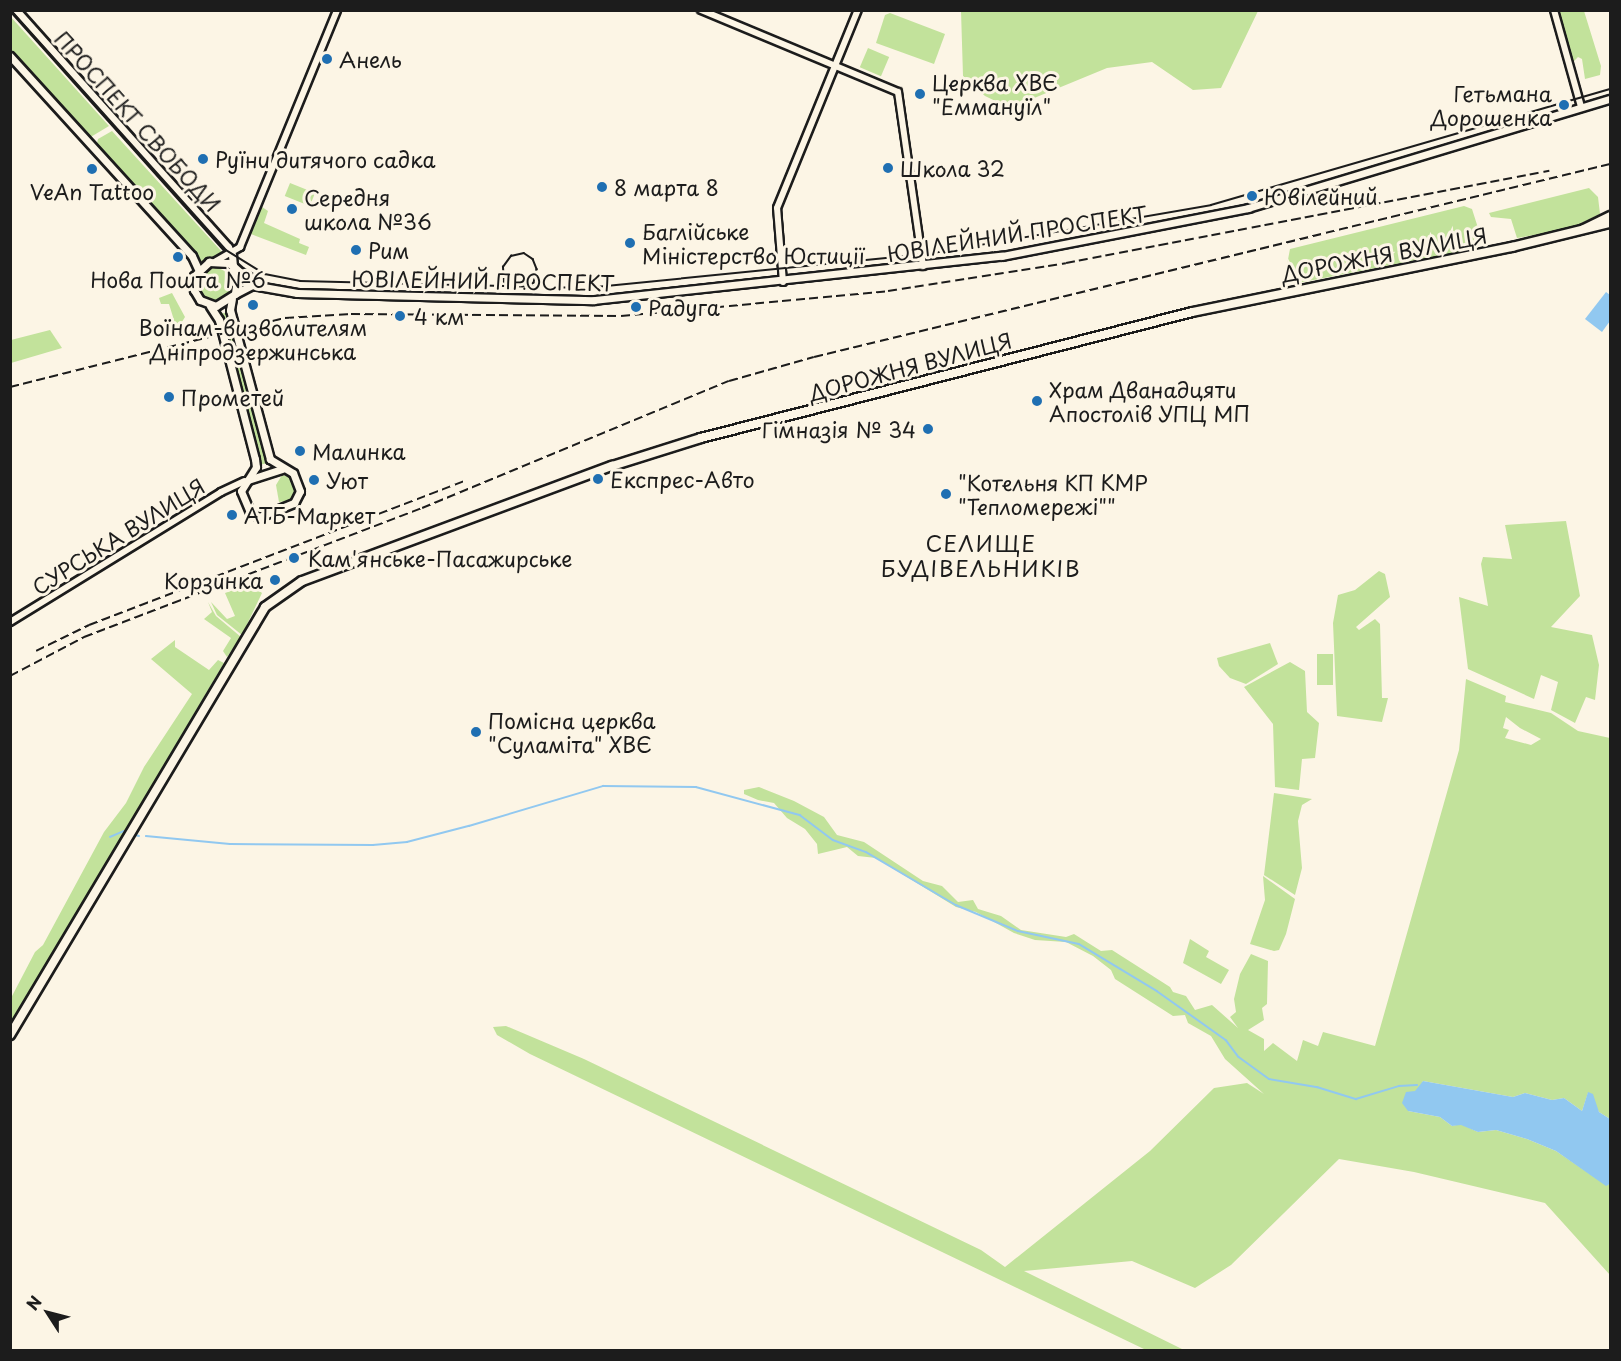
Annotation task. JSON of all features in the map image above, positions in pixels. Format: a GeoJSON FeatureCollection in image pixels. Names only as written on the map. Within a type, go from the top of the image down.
{"type":"FeatureCollection","features":[{"type":"Feature","properties":{"kind":"main road","name":"ПРОСПЕКТ СВОБОДИ"},"geometry":{"type":"LineString","coordinates":[[16,10],[222,238],[232,255]]}},
{"type":"Feature","properties":{"kind":"main road"},"geometry":{"type":"LineString","coordinates":[[10,56],[192,256],[198,269],[194,290],[200,300],[210,306],[219,320],[255,459],[256,467],[245,481],[243,497],[250,512],[259,517],[298,499],[297,478],[284,468],[272,463]]}},
{"type":"Feature","properties":{"kind":"main road","name":"ЮВІЛЕЙНИЙ ПРОСПЕКТ"},"geometry":{"type":"LineString","coordinates":[[234,296],[246,287],[264,286],[297,294],[594,300],[923,267],[1061,246],[1239,210],[1611,99]]}},
{"type":"Feature","properties":{"kind":"main road"},"geometry":{"type":"LineString","coordinates":[[1576,232],[1611,215]]}},
{"type":"Feature","properties":{"kind":"main road","name":"ДОРОЖНЯ ВУЛИЦЯ"},"geometry":{"type":"LineString","coordinates":[[10,1035],[252,627],[272,600],[307,579],[645,454],[1192,312],[1611,223]]}},
{"type":"Feature","properties":{"kind":"main road"},"geometry":{"type":"LineString","coordinates":[[232,255],[237,279],[230,310],[272,463],[266,472]]}},
{"type":"Feature","properties":{"kind":"main road"},"geometry":{"type":"LineString","coordinates":[[198,269],[216,262],[233,266],[264,286]]}},
{"type":"Feature","properties":{"kind":"main road"},"geometry":{"type":"LineString","coordinates":[[216,262],[230,267],[237,279]]}},
{"type":"Feature","properties":{"kind":"main road"},"geometry":{"type":"LineString","coordinates":[[210,306],[222,305],[234,296]]}},
{"type":"Feature","properties":{"kind":"main road"},"geometry":{"type":"LineString","coordinates":[[245,481],[266,472],[284,468]]}},
{"type":"Feature","properties":{"kind":"street"},"geometry":{"type":"LineString","coordinates":[[216,262],[232,255],[240,247],[337,10]]}},
{"type":"Feature","properties":{"kind":"street"},"geometry":{"type":"LineString","coordinates":[[701,10],[898,92],[923,267]]}},
{"type":"Feature","properties":{"kind":"street"},"geometry":{"type":"LineString","coordinates":[[783,282],[777,208],[858,10]]}},
{"type":"Feature","properties":{"kind":"street"},"geometry":{"type":"LineString","coordinates":[[1554,10],[1581,107]]}},
{"type":"Feature","properties":{"kind":"street","name":"СУРСЬКА ВУЛИЦЯ"},"geometry":{"type":"LineString","coordinates":[[10,622],[221,492],[245,481]]}},
{"type":"Feature","properties":{"kind":"green space"},"geometry":{"type":"Polygon","coordinates":[[[961,10],[1258,11],[1221,88],[1193,90],[1152,62],[1107,68],[1010,108],[985,96],[963,76],[961,10]]]}},
{"type":"Feature","properties":{"kind":"green space"},"geometry":{"type":"Polygon","coordinates":[[[1557,11],[1584,11],[1601,66],[1600,75],[1585,79],[1582,59],[1578,57],[1573,62],[1557,11]]]}},
{"type":"Feature","properties":{"kind":"green space"},"geometry":{"type":"Polygon","coordinates":[[[890,13],[945,34],[934,64],[876,43],[885,15],[890,13]]]}},
{"type":"Feature","properties":{"kind":"green space"},"geometry":{"type":"Polygon","coordinates":[[[10,16],[109,126],[89,138],[11,51],[10,16]]]}},
{"type":"Feature","properties":{"kind":"green space"},"geometry":{"type":"Polygon","coordinates":[[[868,48],[889,57],[881,76],[860,67],[868,48]]]}},
{"type":"Feature","properties":{"kind":"green space"},"geometry":{"type":"Polygon","coordinates":[[[112,131],[223,253],[221,255],[200,262],[96,147],[98,139],[112,131]]]}},
{"type":"Feature","properties":{"kind":"green space"},"geometry":{"type":"Polygon","coordinates":[[[290,183],[315,193],[310,206],[285,196],[290,183]]]}},
{"type":"Feature","properties":{"kind":"green space"},"geometry":{"type":"Polygon","coordinates":[[[1589,188],[1598,197],[1600,214],[1578,225],[1553,232],[1517,238],[1511,219],[1491,217],[1489,213],[1589,188]]]}},
{"type":"Feature","properties":{"kind":"green space"},"geometry":{"type":"Polygon","coordinates":[[[1464,206],[1472,209],[1479,231],[1468,250],[1298,283],[1295,273],[1286,270],[1290,249],[1464,206]]]}},
{"type":"Feature","properties":{"kind":"green space"},"geometry":{"type":"Polygon","coordinates":[[[262,207],[268,211],[264,223],[300,239],[299,243],[309,247],[306,255],[251,234],[262,207]]]}},
{"type":"Feature","properties":{"kind":"green space"},"geometry":{"type":"Polygon","coordinates":[[[215,268],[227,272],[231,284],[227,296],[215,300],[203,296],[199,284],[203,272],[215,268]]]}},
{"type":"Feature","properties":{"kind":"green space"},"geometry":{"type":"Polygon","coordinates":[[[172,293],[185,317],[177,330],[169,304],[161,304],[159,298],[172,293]]]}},
{"type":"Feature","properties":{"kind":"green space"},"geometry":{"type":"Polygon","coordinates":[[[228,312],[268,463],[260,465],[219,314],[228,312]]]}},
{"type":"Feature","properties":{"kind":"green space"},"geometry":{"type":"Polygon","coordinates":[[[50,330],[62,348],[11,363],[11,340],[50,330]]]}},
{"type":"Feature","properties":{"kind":"green space"},"geometry":{"type":"Polygon","coordinates":[[[282,475],[291,477],[296,492],[293,500],[279,502],[276,485],[282,475]]]}},
{"type":"Feature","properties":{"kind":"green space"},"geometry":{"type":"Polygon","coordinates":[[[1566,521],[1580,596],[1551,627],[1592,635],[1599,665],[1595,700],[1586,697],[1575,723],[1551,710],[1558,682],[1541,675],[1534,699],[1468,669],[1459,597],[1488,606],[1481,564],[1483,557],[1512,559],[1505,525],[1566,521]]]}},
{"type":"Feature","properties":{"kind":"green space"},"geometry":{"type":"Polygon","coordinates":[[[1379,571],[1385,574],[1390,597],[1356,627],[1359,630],[1375,619],[1380,624],[1382,698],[1388,698],[1382,722],[1337,716],[1333,623],[1338,595],[1355,590],[1379,571]]]}},
{"type":"Feature","properties":{"kind":"green space"},"geometry":{"type":"Polygon","coordinates":[[[251,584],[262,593],[242,635],[217,615],[211,602],[227,619],[235,616],[225,593],[251,584]]]}},
{"type":"Feature","properties":{"kind":"green space"},"geometry":{"type":"Polygon","coordinates":[[[208,602],[216,616],[241,637],[227,657],[223,651],[231,638],[204,619],[212,612],[208,602]]]}},
{"type":"Feature","properties":{"kind":"green space"},"geometry":{"type":"Polygon","coordinates":[[[175,640],[175,647],[209,670],[218,660],[224,663],[11,1024],[11,998],[35,952],[43,945],[104,832],[126,803],[144,767],[192,694],[151,659],[175,640]]]}},
{"type":"Feature","properties":{"kind":"green space"},"geometry":{"type":"Polygon","coordinates":[[[1270,643],[1278,664],[1246,684],[1230,678],[1219,666],[1217,658],[1270,643]]]}},
{"type":"Feature","properties":{"kind":"green space"},"geometry":{"type":"Polygon","coordinates":[[[1317,654],[1333,654],[1333,685],[1317,685],[1317,654]]]}},
{"type":"Feature","properties":{"kind":"green space"},"geometry":{"type":"Polygon","coordinates":[[[1290,662],[1305,671],[1307,712],[1319,723],[1315,758],[1302,759],[1299,790],[1275,787],[1273,724],[1244,687],[1290,662]]]}},
{"type":"Feature","properties":{"kind":"green space"},"geometry":{"type":"Polygon","coordinates":[[[1466,679],[1506,696],[1505,702],[1551,713],[1578,731],[1610,738],[1610,1119],[1599,1112],[1588,1093],[1582,1111],[1564,1098],[1552,1100],[1525,1093],[1513,1097],[1423,1081],[1408,1111],[1440,1117],[1452,1126],[1461,1124],[1478,1132],[1496,1130],[1527,1139],[1556,1151],[1606,1185],[1610,1184],[1610,1275],[1545,1203],[1414,1172],[1339,1159],[1231,1265],[1195,1288],[1132,1261],[1024,1271],[1184,1350],[1146,1350],[530,1054],[497,1035],[493,1027],[506,1026],[584,1059],[981,1250],[1005,1267],[1150,1151],[1214,1088],[1247,1083],[1264,1094],[1225,1059],[1211,1036],[1188,1023],[1185,1015],[1173,1016],[1115,979],[1111,970],[1093,956],[1066,942],[1035,940],[1014,933],[976,912],[956,907],[876,858],[858,856],[847,847],[818,854],[817,844],[805,829],[787,818],[774,803],[744,794],[744,790],[759,787],[794,801],[824,817],[837,835],[864,842],[923,881],[942,886],[958,902],[973,900],[978,909],[1001,916],[1021,930],[1066,937],[1074,934],[1101,951],[1112,950],[1170,987],[1173,992],[1186,996],[1195,1010],[1212,1005],[1238,1028],[1230,1017],[1236,1012],[1234,999],[1240,974],[1251,954],[1268,961],[1267,1004],[1262,1008],[1264,1020],[1248,1030],[1264,1039],[1264,1051],[1273,1043],[1297,1061],[1303,1040],[1318,1046],[1323,1032],[1375,1046],[1459,750],[1466,679]],[[1506,717],[1503,728],[1509,730],[1505,738],[1531,745],[1541,739],[1520,728],[1506,717]]]}},
{"type":"Feature","properties":{"kind":"green space"},"geometry":{"type":"Polygon","coordinates":[[[1274,793],[1312,799],[1302,805],[1298,821],[1302,868],[1295,895],[1264,875],[1274,793]]]}},
{"type":"Feature","properties":{"kind":"green space"},"geometry":{"type":"Polygon","coordinates":[[[1263,876],[1295,899],[1286,934],[1279,950],[1274,951],[1250,944],[1265,900],[1263,876]]]}},
{"type":"Feature","properties":{"kind":"green space"},"geometry":{"type":"Polygon","coordinates":[[[1190,939],[1209,951],[1206,957],[1229,970],[1221,984],[1183,963],[1190,939]]]}},
{"type":"Feature","properties":{"kind":"water"},"geometry":{"type":"Polygon","coordinates":[[[1606,292],[1610,295],[1610,321],[1602,332],[1585,319],[1606,292]]]}},
{"type":"Feature","properties":{"kind":"water"},"geometry":{"type":"Polygon","coordinates":[[[1423,1081],[1513,1097],[1525,1093],[1552,1100],[1564,1098],[1582,1111],[1588,1092],[1593,1094],[1599,1112],[1610,1119],[1610,1184],[1606,1186],[1556,1151],[1527,1139],[1496,1130],[1478,1132],[1461,1125],[1452,1126],[1440,1117],[1408,1111],[1402,1103],[1406,1092],[1415,1091],[1423,1081]]]}},
{"type":"Feature","properties":{"kind":"waterway"},"geometry":{"type":"LineString","coordinates":[[146,836],[230,844],[373,845],[407,842],[603,786],[696,787],[800,815],[833,840],[866,852],[956,905],[1018,931],[1079,944],[1157,991],[1226,1040],[1239,1057],[1269,1079],[1317,1087],[1356,1099],[1399,1086],[1417,1085]]}},
{"type":"Feature","properties":{"kind":"waterway"},"geometry":{"type":"LineString","coordinates":[[110,837],[124,831]]}},
{"type":"Feature","properties":{"kind":"waterway"},"geometry":{"type":"LineString","coordinates":[[135,835],[139,836]]}},
{"type":"Feature","properties":{"kind":"tram line"},"geometry":{"type":"LineString","coordinates":[[11,10],[226,250],[265,274],[300,281],[586,288],[928,254],[1211,205],[1610,89]]}},
{"type":"Feature","properties":{"kind":"tram line"},"geometry":{"type":"LineString","coordinates":[[511,288],[504,282],[503,267],[511,256],[524,253],[533,259],[537,269],[534,283],[525,289]]}},
{"type":"Feature","properties":{"kind":"railway"},"geometry":{"type":"LineString","coordinates":[[10,676],[84,637],[422,508],[729,381],[814,357],[1610,164]]}},
{"type":"Feature","properties":{"kind":"railway"},"geometry":{"type":"LineString","coordinates":[[10,387],[285,318],[351,314],[621,316],[888,291],[1066,263],[1549,171]]}},
{"type":"Feature","properties":{"kind":"railway"},"geometry":{"type":"LineString","coordinates":[[36,651],[89,625],[465,481]]}},
{"type":"Feature","properties":{"kind":"place","name":"Анель"},"geometry":{"type":"Point","coordinates":[327,59]}},
{"type":"Feature","properties":{"kind":"place","name":"Церква ХВЄ \"Еммануїл\""},"geometry":{"type":"Point","coordinates":[920,94]}},
{"type":"Feature","properties":{"kind":"place","name":"Гетьмана Дорошенка"},"geometry":{"type":"Point","coordinates":[1564,105]}},
{"type":"Feature","properties":{"kind":"place","name":"Руїни дитячого садка"},"geometry":{"type":"Point","coordinates":[203,159]}},
{"type":"Feature","properties":{"kind":"place","name":"Школа 32"},"geometry":{"type":"Point","coordinates":[888,168]}},
{"type":"Feature","properties":{"kind":"place","name":"VeAn Tattoo"},"geometry":{"type":"Point","coordinates":[92,169]}},
{"type":"Feature","properties":{"kind":"place","name":"8 марта 8"},"geometry":{"type":"Point","coordinates":[602,187]}},
{"type":"Feature","properties":{"kind":"place","name":"Ювілейний"},"geometry":{"type":"Point","coordinates":[1252,196]}},
{"type":"Feature","properties":{"kind":"place","name":"Середня школа №36"},"geometry":{"type":"Point","coordinates":[292,209]}},
{"type":"Feature","properties":{"kind":"place","name":"Баглійське Міністерство Юстиції"},"geometry":{"type":"Point","coordinates":[630,243]}},
{"type":"Feature","properties":{"kind":"place","name":"Рим"},"geometry":{"type":"Point","coordinates":[356,250]}},
{"type":"Feature","properties":{"kind":"place","name":"Нова Пошта №6"},"geometry":{"type":"Point","coordinates":[178,257]}},
{"type":"Feature","properties":{"kind":"place","name":"Воїнам-визволителям Дніпродзержинська"},"geometry":{"type":"Point","coordinates":[253,305]}},
{"type":"Feature","properties":{"kind":"place","name":"Радуга"},"geometry":{"type":"Point","coordinates":[636,307]}},
{"type":"Feature","properties":{"kind":"place","name":"4 км"},"geometry":{"type":"Point","coordinates":[400,316]}},
{"type":"Feature","properties":{"kind":"place","name":"Прометей"},"geometry":{"type":"Point","coordinates":[169,397]}},
{"type":"Feature","properties":{"kind":"place","name":"Храм Дванадцяти Апостолів УПЦ МП"},"geometry":{"type":"Point","coordinates":[1037,401]}},
{"type":"Feature","properties":{"kind":"place","name":"Гімназія № 34"},"geometry":{"type":"Point","coordinates":[928,429]}},
{"type":"Feature","properties":{"kind":"place","name":"Малинка"},"geometry":{"type":"Point","coordinates":[300,451]}},
{"type":"Feature","properties":{"kind":"place","name":"Експрес-Авто"},"geometry":{"type":"Point","coordinates":[598,479]}},
{"type":"Feature","properties":{"kind":"place","name":"Уют"},"geometry":{"type":"Point","coordinates":[314,480]}},
{"type":"Feature","properties":{"kind":"place","name":"\"Котельня КП КМР \"Тепломережi\"\""},"geometry":{"type":"Point","coordinates":[946,494]}},
{"type":"Feature","properties":{"kind":"place","name":"АТБ-Маркет"},"geometry":{"type":"Point","coordinates":[232,515]}},
{"type":"Feature","properties":{"kind":"place","name":"Кам'янське-Пасажирське"},"geometry":{"type":"Point","coordinates":[294,558]}},
{"type":"Feature","properties":{"kind":"place","name":"Корзинка"},"geometry":{"type":"Point","coordinates":[275,580]}},
{"type":"Feature","properties":{"kind":"place","name":"Помісна церква \"Суламіта\" ХВЄ"},"geometry":{"type":"Point","coordinates":[476,732]}},
{"type":"Feature","properties":{"kind":"district","name":"СЕЛИЩЕ БУДІВЕЛЬНИКІВ"},"geometry":{"type":"Point","coordinates":[981,554]}}]}
